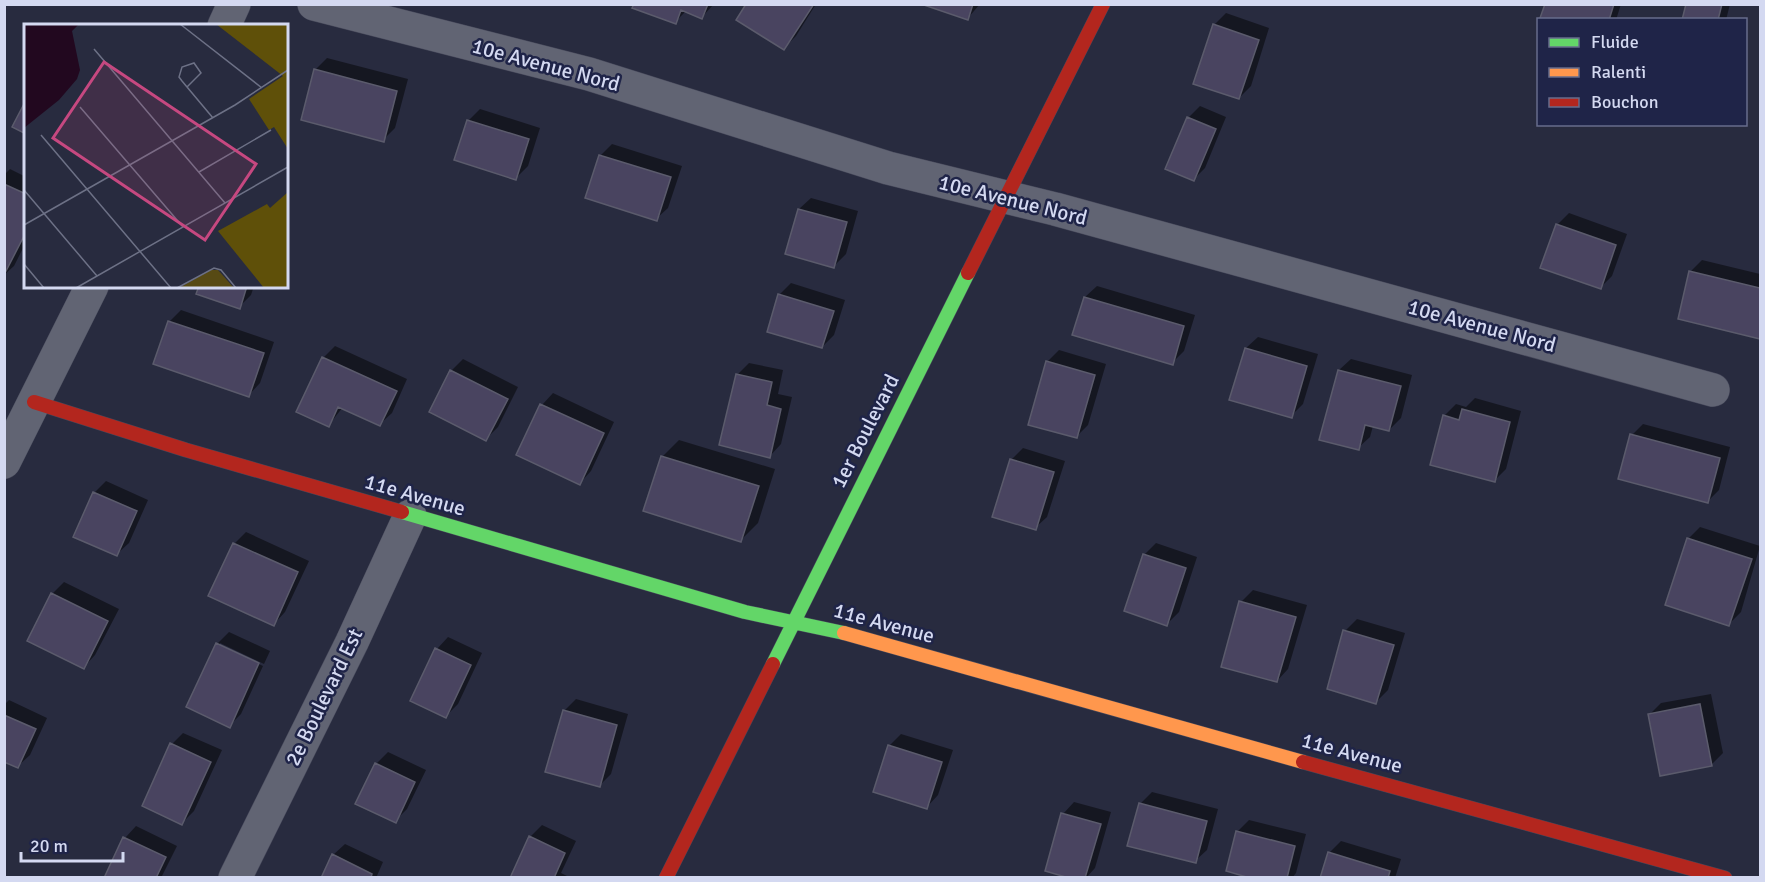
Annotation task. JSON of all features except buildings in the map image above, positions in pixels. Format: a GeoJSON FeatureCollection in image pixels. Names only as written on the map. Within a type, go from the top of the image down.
{"type":"FeatureCollection","features":[{"type":"Feature","properties":{"kind":"street"},"geometry":{"type":"LineString","coordinates":[[225,24],[234,4]]}},
{"type":"Feature","properties":{"kind":"street","name":"10e Avenue Nord"},"geometry":{"type":"LineString","coordinates":[[314,4],[589,74],[888,168],[1055,209],[1713,390]]}},
{"type":"Feature","properties":{"kind":"street","name":"1er Boulevard"},"geometry":{"type":"LineString","coordinates":[[666,878],[792,621],[1103,4]]}},
{"type":"Feature","properties":{"kind":"street"},"geometry":{"type":"LineString","coordinates":[[4,462],[91,288]]}},
{"type":"Feature","properties":{"kind":"street","name":"11e Avenue"},"geometry":{"type":"LineString","coordinates":[[34,402],[410,516],[745,612],[858,636],[1156,722],[1725,878]]}},
{"type":"Feature","properties":{"kind":"street","name":"2e Boulevard Est"},"geometry":{"type":"LineString","coordinates":[[235,878],[352,642],[410,516]]}},
{"type":"Feature","properties":{"kind":"traffic: fast"},"geometry":{"type":"LineString","coordinates":[[773,664],[968,273]]}},
{"type":"Feature","properties":{"kind":"traffic: fast"},"geometry":{"type":"LineString","coordinates":[[402,512],[745,612],[844,633]]}},
{"type":"Feature","properties":{"kind":"traffic: slow"},"geometry":{"type":"LineString","coordinates":[[844,633],[1303,762]]}},
{"type":"Feature","properties":{"kind":"traffic: jam"},"geometry":{"type":"LineString","coordinates":[[968,273],[1103,4]]}},
{"type":"Feature","properties":{"kind":"traffic: jam"},"geometry":{"type":"LineString","coordinates":[[34,402],[186,450],[402,512]]}},
{"type":"Feature","properties":{"kind":"traffic: jam"},"geometry":{"type":"LineString","coordinates":[[666,878],[773,664]]}},
{"type":"Feature","properties":{"kind":"traffic: jam"},"geometry":{"type":"LineString","coordinates":[[1303,762],[1725,878]]}}]}
